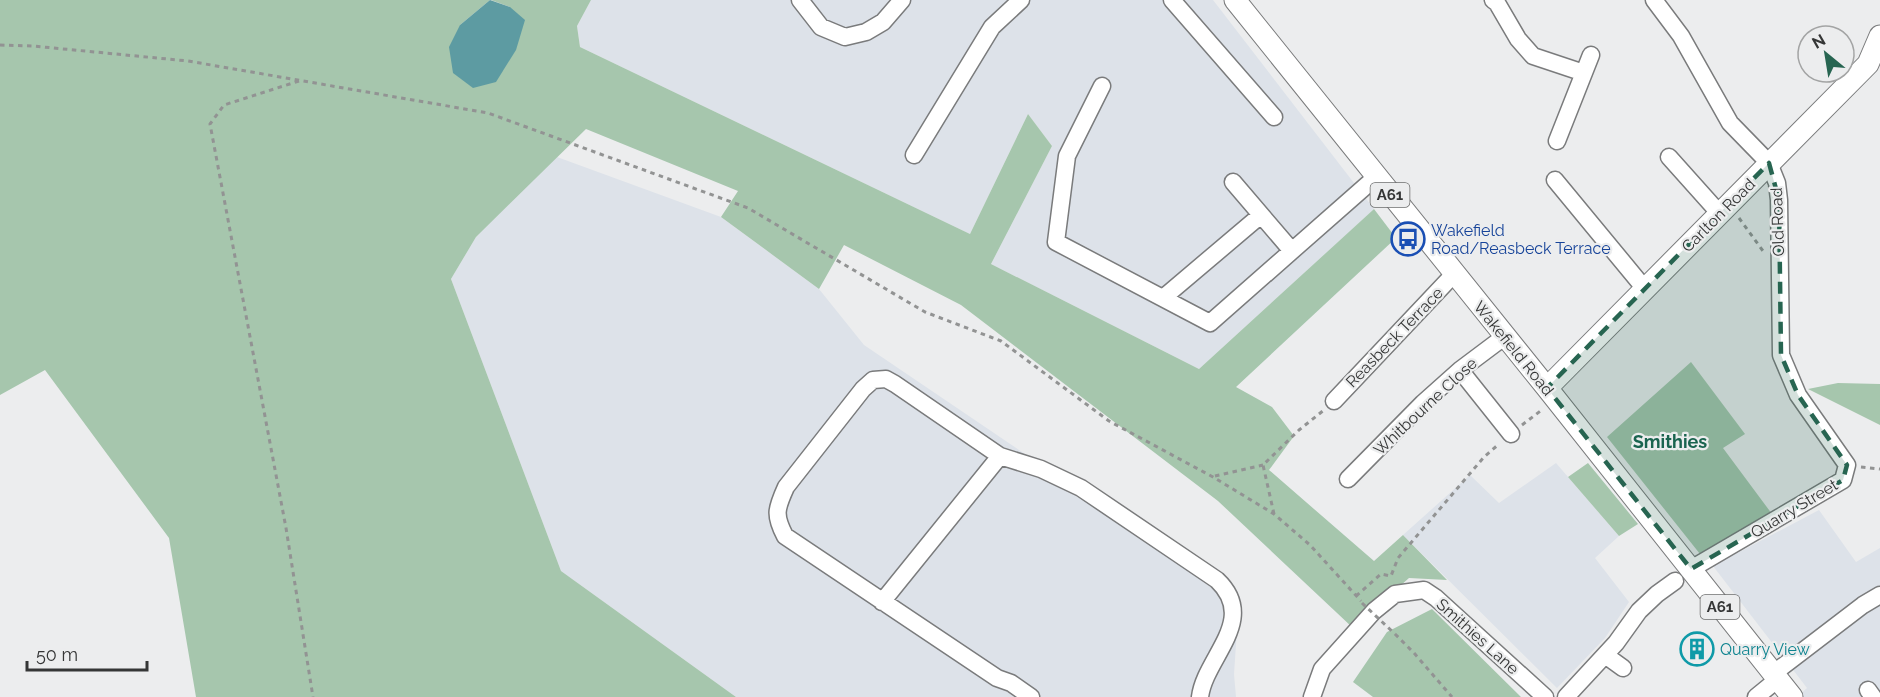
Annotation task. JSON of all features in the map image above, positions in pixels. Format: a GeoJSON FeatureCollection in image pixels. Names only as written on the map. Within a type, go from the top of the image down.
{"type":"FeatureCollection","features":[{"type":"Feature","properties":{"kind":"main road","name":"Wakefield Road"},"geometry":{"type":"LineString","coordinates":[[1234,0],[1504,337],[1552,393],[1683,575],[1776,676],[1792,697]]}},
{"type":"Feature","properties":{"kind":"main road","name":"Carlton Road"},"geometry":{"type":"LineString","coordinates":[[1552,393],[1645,289],[1868,64],[1880,36]]}},
{"type":"Feature","properties":{"kind":"street"},"geometry":{"type":"LineString","coordinates":[[800,0],[821,27],[845,37],[866,32],[883,22],[902,0]]}},
{"type":"Feature","properties":{"kind":"street"},"geometry":{"type":"LineString","coordinates":[[914,155],[992,27],[1021,0]]}},
{"type":"Feature","properties":{"kind":"street"},"geometry":{"type":"LineString","coordinates":[[1172,0],[1274,117]]}},
{"type":"Feature","properties":{"kind":"street"},"geometry":{"type":"LineString","coordinates":[[1496,1],[1518,39],[1533,56],[1584,73]]}},
{"type":"Feature","properties":{"kind":"street","name":"Old Road"},"geometry":{"type":"LineString","coordinates":[[1658,5],[1681,36],[1730,123],[1769,163],[1777,183],[1781,355],[1798,395]]}},
{"type":"Feature","properties":{"kind":"street"},"geometry":{"type":"LineString","coordinates":[[1557,141],[1591,55]]}},
{"type":"Feature","properties":{"kind":"street"},"geometry":{"type":"LineString","coordinates":[[1102,86],[1066,156],[1056,242],[1210,323],[1376,177]]}},
{"type":"Feature","properties":{"kind":"street"},"geometry":{"type":"LineString","coordinates":[[1669,157],[1724,209]]}},
{"type":"Feature","properties":{"kind":"street"},"geometry":{"type":"LineString","coordinates":[[1555,180],[1645,289]]}},
{"type":"Feature","properties":{"kind":"street"},"geometry":{"type":"LineString","coordinates":[[1233,182],[1292,251]]}},
{"type":"Feature","properties":{"kind":"street"},"geometry":{"type":"LineString","coordinates":[[1162,298],[1261,215]]}},
{"type":"Feature","properties":{"kind":"street","name":"Reasbeck Terrace"},"geometry":{"type":"LineString","coordinates":[[1334,400],[1454,274]]}},
{"type":"Feature","properties":{"kind":"street","name":"Whitbourne Close"},"geometry":{"type":"LineString","coordinates":[[1348,479],[1423,403],[1460,370],[1504,337]]}},
{"type":"Feature","properties":{"kind":"street"},"geometry":{"type":"LineString","coordinates":[[1460,370],[1511,434]]}},
{"type":"Feature","properties":{"kind":"street"},"geometry":{"type":"LineString","coordinates":[[1031,697],[1011,683],[997,678],[785,536],[776,519],[778,504],[786,487],[863,389],[873,380],[886,379],[999,456],[1041,469],[1082,488],[1225,587],[1232,608],[1228,639],[1206,680],[1200,697]]}},
{"type":"Feature","properties":{"kind":"street","name":"Quarry Street"},"geometry":{"type":"LineString","coordinates":[[1683,575],[1843,480],[1847,465],[1798,395]]}},
{"type":"Feature","properties":{"kind":"street"},"geometry":{"type":"LineString","coordinates":[[882,602],[999,456]]}},
{"type":"Feature","properties":{"kind":"street"},"geometry":{"type":"LineString","coordinates":[[1566,697],[1605,655],[1639,611],[1683,575]]}},
{"type":"Feature","properties":{"kind":"street","name":"Smithies Lane"},"geometry":{"type":"LineString","coordinates":[[1312,697],[1322,669],[1374,611],[1395,594],[1424,590],[1436,598],[1545,697]]}},
{"type":"Feature","properties":{"kind":"street"},"geometry":{"type":"LineString","coordinates":[[1756,697],[1776,676],[1863,605],[1880,595]]}},
{"type":"Feature","properties":{"kind":"street"},"geometry":{"type":"LineString","coordinates":[[1605,655],[1623,668]]}},
{"type":"Feature","properties":{"kind":"path"},"geometry":{"type":"LineString","coordinates":[[0,45],[33,45],[188,61],[488,113],[748,208],[925,312],[1001,341],[1109,421],[1213,477],[1274,514],[1310,545],[1362,603],[1414,653],[1452,697]]}},
{"type":"Feature","properties":{"kind":"path"},"geometry":{"type":"LineString","coordinates":[[301,81],[224,105],[210,124],[286,528],[313,697]]}},
{"type":"Feature","properties":{"kind":"path"},"geometry":{"type":"LineString","coordinates":[[1724,209],[1751,233],[1767,257]]}},
{"type":"Feature","properties":{"kind":"path"},"geometry":{"type":"LineString","coordinates":[[1356,596],[1381,574],[1391,576],[1398,558],[1484,457],[1552,393]]}},
{"type":"Feature","properties":{"kind":"path"},"geometry":{"type":"LineString","coordinates":[[1213,477],[1263,465],[1334,400]]}},
{"type":"Feature","properties":{"kind":"path"},"geometry":{"type":"LineString","coordinates":[[1263,465],[1274,514]]}},
{"type":"Feature","properties":{"kind":"highlighted area"},"geometry":{"type":"Polygon","coordinates":[[[1769,163],[1779,200],[1781,355],[1798,395],[1847,465],[1843,480],[1691,569],[1547,388],[1769,163]]]}},
{"type":"Feature","properties":{"kind":"shaded area"},"geometry":{"type":"Polygon","coordinates":[[[591,0],[1213,0],[1374,209],[1199,369],[991,264],[1052,146],[1028,114],[970,234],[580,47],[577,26],[591,0]]]}},
{"type":"Feature","properties":{"kind":"shaded area"},"geometry":{"type":"Polygon","coordinates":[[[557,157],[721,217],[819,289],[864,345],[1239,599],[1234,674],[1236,697],[736,697],[561,571],[451,279],[476,237],[557,157]]]}},
{"type":"Feature","properties":{"kind":"shaded area"},"geometry":{"type":"Polygon","coordinates":[[[1556,463],[1619,536],[1595,558],[1629,602],[1605,638],[1557,688],[1403,535],[1470,475],[1499,503],[1556,463]]]}},
{"type":"Feature","properties":{"kind":"shaded area"},"geometry":{"type":"Polygon","coordinates":[[[1819,510],[1856,562],[1880,548],[1880,697],[1797,697],[1807,688],[1713,566],[1819,510]]]}},
{"type":"Feature","properties":{"kind":"green space"},"geometry":{"type":"Polygon","coordinates":[[[0,0],[490,0],[460,25],[510,7],[491,0],[591,0],[577,26],[580,47],[970,234],[1028,114],[1052,146],[991,264],[1199,369],[1374,209],[1396,238],[1236,387],[1272,407],[1294,436],[1269,470],[1374,561],[1403,535],[1447,580],[1409,578],[1353,628],[1218,501],[961,305],[844,245],[819,289],[721,217],[738,191],[586,129],[476,237],[451,279],[561,571],[736,697],[196,697],[169,538],[45,370],[0,395],[0,0]]]}},
{"type":"Feature","properties":{"kind":"green space"},"geometry":{"type":"Polygon","coordinates":[[[1691,362],[1745,434],[1723,448],[1772,514],[1700,554],[1607,437],[1691,362]]]}},
{"type":"Feature","properties":{"kind":"green space"},"geometry":{"type":"Polygon","coordinates":[[[1838,383],[1880,384],[1880,425],[1808,389],[1838,383]]]}},
{"type":"Feature","properties":{"kind":"green space"},"geometry":{"type":"Polygon","coordinates":[[[1588,463],[1638,524],[1619,536],[1568,477],[1588,463]]]}},
{"type":"Feature","properties":{"kind":"green space"},"geometry":{"type":"Polygon","coordinates":[[[1432,609],[1521,697],[1373,697],[1353,682],[1387,632],[1432,609]]]}},
{"type":"Feature","properties":{"kind":"water"},"geometry":{"type":"Polygon","coordinates":[[[490,0],[510,7],[525,20],[516,50],[496,82],[473,88],[453,73],[449,47],[460,25],[490,0]]]}},
{"type":"Feature","properties":{"kind":"place","name":"Wakefield Road/Reasbeck Terrace"},"geometry":{"type":"Point","coordinates":[1408,239]}},
{"type":"Feature","properties":{"kind":"place","name":"Quarry View"},"geometry":{"type":"Point","coordinates":[1697,649]}},
{"type":"Feature","properties":{"kind":"district","name":"Smithies"},"geometry":{"type":"Point","coordinates":[1670,442]}}]}
